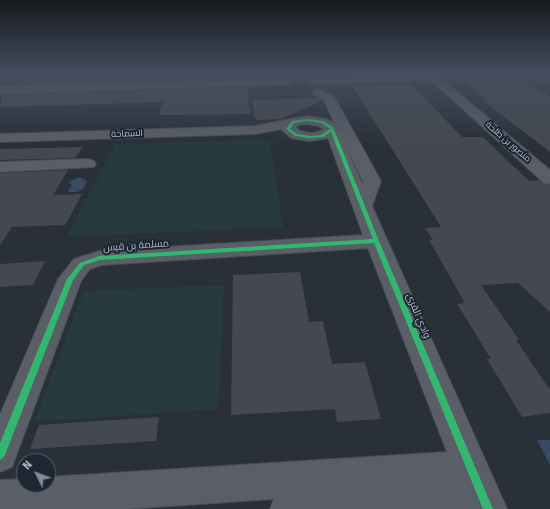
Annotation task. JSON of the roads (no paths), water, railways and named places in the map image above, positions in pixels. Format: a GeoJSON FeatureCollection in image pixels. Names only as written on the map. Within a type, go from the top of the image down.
{"type":"FeatureCollection","features":[{"type":"Feature","properties":{"kind":"street"},"geometry":{"type":"LineString","coordinates":[[314,98],[318,112],[300,129],[341,154]]}},
{"type":"Feature","properties":{"kind":"street","name":"وادي القرى"},"geometry":{"type":"LineString","coordinates":[[318,98],[482,493]]}},
{"type":"Feature","properties":{"kind":"street"},"geometry":{"type":"LineString","coordinates":[[329,98],[372,181],[363,205]]}},
{"type":"Feature","properties":{"kind":"street","name":"منصور بن طلحة"},"geometry":{"type":"LineString","coordinates":[[457,98],[550,179]]}},
{"type":"Feature","properties":{"kind":"street","name":"السماحة"},"geometry":{"type":"LineString","coordinates":[[0,138],[300,129],[317,120],[330,127]]}},
{"type":"Feature","properties":{"kind":"street"},"geometry":{"type":"LineString","coordinates":[[0,167],[88,164]]}},
{"type":"Feature","properties":{"kind":"street","name":"مسلمة بن قيس"},"geometry":{"type":"LineString","coordinates":[[0,454],[70,279],[82,264],[99,258],[376,241]]}},
{"type":"Feature","properties":{"kind":"street"},"geometry":{"type":"LineString","coordinates":[[0,499],[482,493]]}},
{"type":"Feature","properties":{"kind":"street"},"geometry":{"type":"LineString","coordinates":[[289,509],[482,493]]}},
{"type":"Feature","properties":{"kind":"water"},"geometry":{"type":"Polygon","coordinates":[[[80,177],[87,181],[83,189],[77,192],[69,192],[68,190],[72,185],[69,183],[70,181],[80,177]]]}},
{"type":"Feature","properties":{"kind":"water"},"geometry":{"type":"Polygon","coordinates":[[[537,440],[550,440],[550,465],[537,440]]]}}]}
